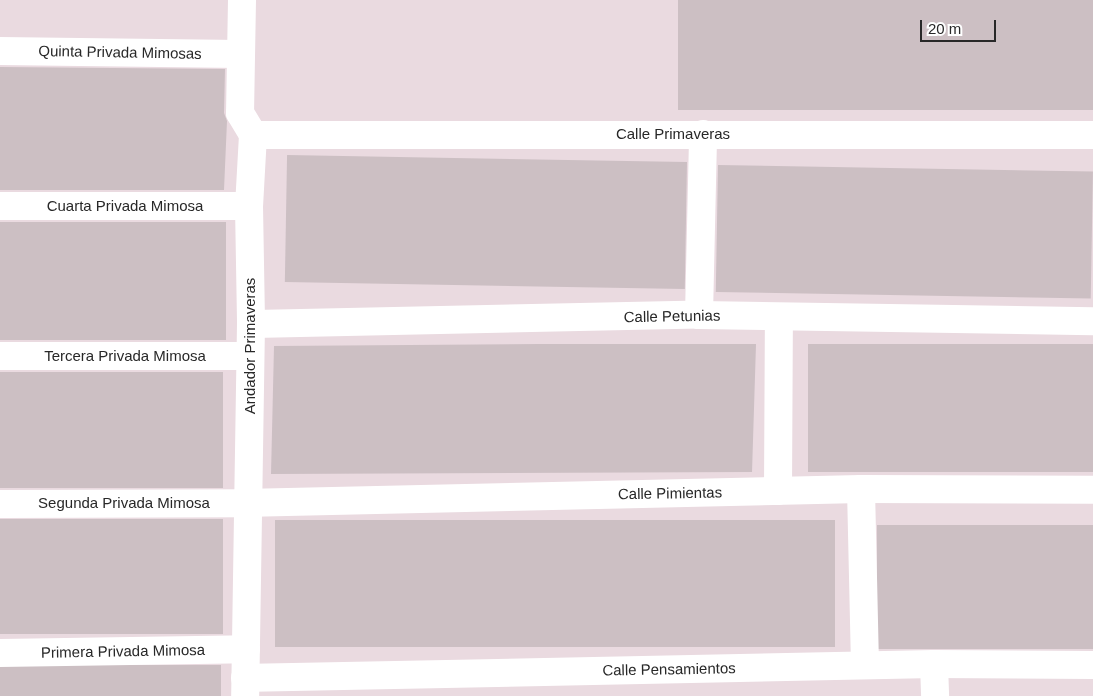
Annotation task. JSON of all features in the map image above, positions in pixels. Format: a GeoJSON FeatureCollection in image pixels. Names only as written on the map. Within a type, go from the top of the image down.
{"type":"FeatureCollection","features":[{"type":"Feature","properties":{"kind":"street"},"geometry":{"type":"LineString","coordinates":[[242,0],[240,112],[253,135]]}},
{"type":"Feature","properties":{"kind":"street","name":"Quinta Privada Mimosas"},"geometry":{"type":"LineString","coordinates":[[0,51],[240,54]]}},
{"type":"Feature","properties":{"kind":"street"},"geometry":{"type":"LineString","coordinates":[[699,315],[703,134]]}},
{"type":"Feature","properties":{"kind":"street","name":"Calle Primaveras"},"geometry":{"type":"LineString","coordinates":[[253,135],[703,134],[1093,136]]}},
{"type":"Feature","properties":{"kind":"street","name":"Andador Primaveras"},"geometry":{"type":"LineString","coordinates":[[245,687],[251,324],[249,206],[253,135]]}},
{"type":"Feature","properties":{"kind":"street","name":"Cuarta Privada Mimosa"},"geometry":{"type":"LineString","coordinates":[[0,206],[249,206]]}},
{"type":"Feature","properties":{"kind":"street","name":"Calle Petunias"},"geometry":{"type":"LineString","coordinates":[[251,324],[699,315],[1093,321]]}},
{"type":"Feature","properties":{"kind":"street"},"geometry":{"type":"LineString","coordinates":[[778,491],[779,317]]}},
{"type":"Feature","properties":{"kind":"street","name":"Tercera Privada Mimosa"},"geometry":{"type":"LineString","coordinates":[[0,356],[250,356]]}},
{"type":"Feature","properties":{"kind":"street"},"geometry":{"type":"LineString","coordinates":[[861,489],[865,665]]}},
{"type":"Feature","properties":{"kind":"street","name":"Calle Pimientas"},"geometry":{"type":"LineString","coordinates":[[248,503],[861,489],[1093,490]]}},
{"type":"Feature","properties":{"kind":"street","name":"Segunda Privada Mimosa"},"geometry":{"type":"LineString","coordinates":[[0,504],[248,503]]}},
{"type":"Feature","properties":{"kind":"street","name":"Primera Privada Mimosa"},"geometry":{"type":"LineString","coordinates":[[0,653],[246,649]]}},
{"type":"Feature","properties":{"kind":"street"},"geometry":{"type":"LineString","coordinates":[[934,664],[935,696]]}},
{"type":"Feature","properties":{"kind":"street","name":"Calle Pensamientos"},"geometry":{"type":"LineString","coordinates":[[245,687],[865,665],[1093,665]]}},
{"type":"Feature","properties":{"kind":"building"},"geometry":{"type":"Polygon","coordinates":[[[678,0],[1093,0],[1093,110],[678,110],[678,0]]]}},
{"type":"Feature","properties":{"kind":"building"},"geometry":{"type":"Polygon","coordinates":[[[0,67],[225,69],[224,113],[227,121],[224,190],[0,190],[0,67]]]}},
{"type":"Feature","properties":{"kind":"building"},"geometry":{"type":"Polygon","coordinates":[[[287,155],[687,162],[685,289],[285,282],[287,155]]]}},
{"type":"Feature","properties":{"kind":"building"},"geometry":{"type":"Polygon","coordinates":[[[718,165],[1093,172],[1091,299],[716,292],[718,165]]]}},
{"type":"Feature","properties":{"kind":"building"},"geometry":{"type":"Polygon","coordinates":[[[0,222],[226,222],[226,340],[0,340],[0,222]]]}},
{"type":"Feature","properties":{"kind":"building"},"geometry":{"type":"Polygon","coordinates":[[[756,344],[752,472],[271,474],[274,346],[756,344]]]}},
{"type":"Feature","properties":{"kind":"building"},"geometry":{"type":"Polygon","coordinates":[[[808,344],[1093,344],[1093,472],[808,472],[808,344]]]}},
{"type":"Feature","properties":{"kind":"building"},"geometry":{"type":"Polygon","coordinates":[[[0,372],[223,372],[223,488],[0,488],[0,372]]]}},
{"type":"Feature","properties":{"kind":"building"},"geometry":{"type":"Polygon","coordinates":[[[0,519],[223,519],[223,634],[0,634],[0,519]]]}},
{"type":"Feature","properties":{"kind":"building"},"geometry":{"type":"Polygon","coordinates":[[[275,520],[835,520],[835,647],[275,647],[275,520]]]}},
{"type":"Feature","properties":{"kind":"building"},"geometry":{"type":"Polygon","coordinates":[[[877,525],[1093,525],[1093,649],[877,649],[877,525]]]}},
{"type":"Feature","properties":{"kind":"building"},"geometry":{"type":"Polygon","coordinates":[[[0,665],[221,665],[221,696],[0,696],[0,665]]]}}]}
